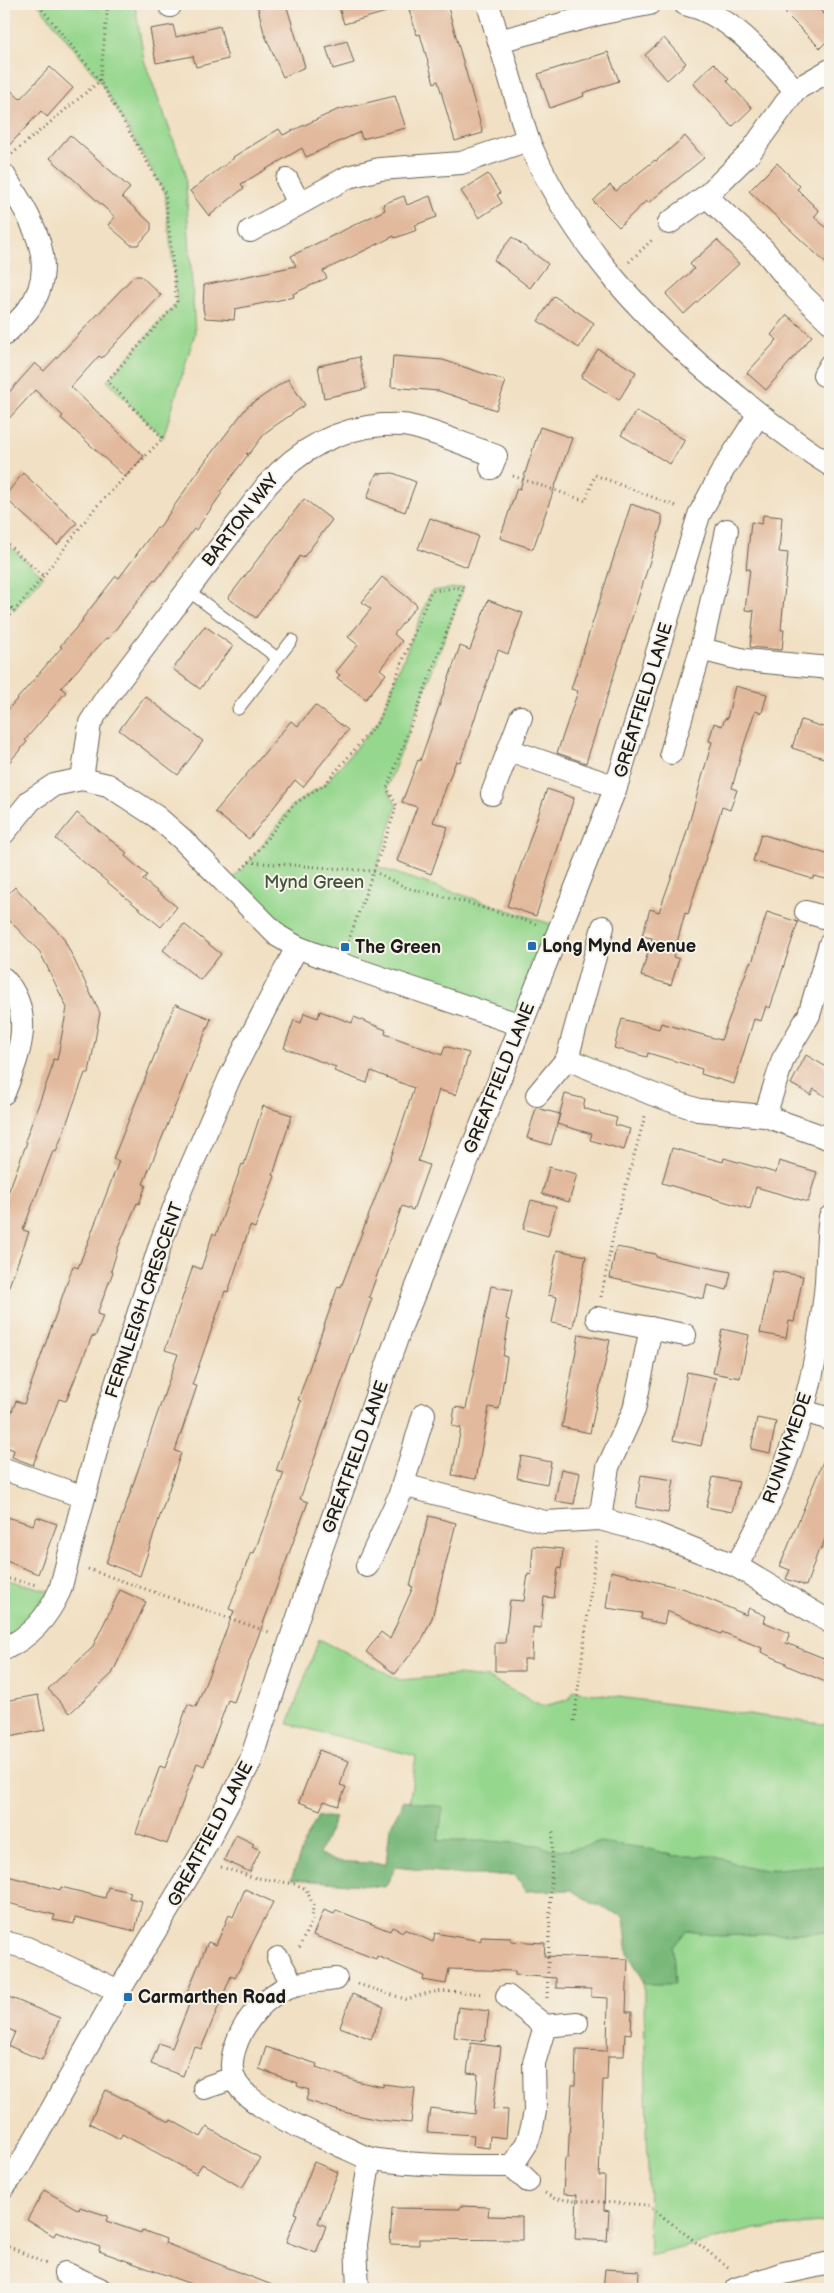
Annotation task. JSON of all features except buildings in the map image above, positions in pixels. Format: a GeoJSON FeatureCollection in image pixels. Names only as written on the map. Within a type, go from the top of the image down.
{"type":"FeatureCollection","features":[{"type":"Feature","properties":{"kind":"street"},"geometry":{"type":"LineString","coordinates":[[488,4],[528,140],[566,212],[613,278],[667,337],[696,364],[759,414],[830,465]]}},
{"type":"Feature","properties":{"kind":"street"},"geometry":{"type":"LineString","coordinates":[[499,41],[603,13],[649,4]]}},
{"type":"Feature","properties":{"kind":"street"},"geometry":{"type":"LineString","coordinates":[[686,4],[710,13],[755,46],[795,90]]}},
{"type":"Feature","properties":{"kind":"street"},"geometry":{"type":"LineString","coordinates":[[669,224],[706,196],[749,154],[795,90],[830,70]]}},
{"type":"Feature","properties":{"kind":"street"},"geometry":{"type":"LineString","coordinates":[[250,231],[348,177],[380,169],[461,163],[528,140]]}},
{"type":"Feature","properties":{"kind":"street"},"geometry":{"type":"LineString","coordinates":[[4,335],[28,310],[35,297],[42,268],[39,239],[7,165]]}},
{"type":"Feature","properties":{"kind":"street"},"geometry":{"type":"LineString","coordinates":[[287,180],[299,203]]}},
{"type":"Feature","properties":{"kind":"street"},"geometry":{"type":"LineString","coordinates":[[706,196],[764,250],[796,289],[830,322]]}},
{"type":"Feature","properties":{"kind":"street","name":"GREATFIELD LANE"},"geometry":{"type":"LineString","coordinates":[[4,2188],[19,2167],[119,1991],[200,1858],[250,1762],[290,1638],[402,1324],[616,787],[699,515],[723,470],[759,414]]}},
{"type":"Feature","properties":{"kind":"street","name":"BARTON WAY"},"geometry":{"type":"LineString","coordinates":[[82,779],[90,723],[106,698],[186,590],[282,467],[298,455],[334,436],[371,426],[408,425],[496,456],[491,468]]}},
{"type":"Feature","properties":{"kind":"street"},"geometry":{"type":"LineString","coordinates":[[671,753],[701,649],[727,530]]}},
{"type":"Feature","properties":{"kind":"street"},"geometry":{"type":"LineString","coordinates":[[701,649],[744,660],[830,668]]}},
{"type":"Feature","properties":{"kind":"street"},"geometry":{"type":"LineString","coordinates":[[492,794],[522,717]]}},
{"type":"Feature","properties":{"kind":"street"},"geometry":{"type":"LineString","coordinates":[[509,750],[616,787]]}},
{"type":"Feature","properties":{"kind":"street"},"geometry":{"type":"LineString","coordinates":[[4,833],[31,800],[42,791],[68,780],[82,779],[108,784],[157,817],[278,936],[296,946],[341,964],[521,1025]]}},
{"type":"Feature","properties":{"kind":"street"},"geometry":{"type":"LineString","coordinates":[[806,912],[830,919]]}},
{"type":"Feature","properties":{"kind":"street"},"geometry":{"type":"LineString","coordinates":[[537,1095],[567,1060],[603,927]]}},
{"type":"Feature","properties":{"kind":"street"},"geometry":{"type":"LineString","coordinates":[[765,1116],[783,1059],[809,1015],[830,944]]}},
{"type":"Feature","properties":{"kind":"street","name":"FERNLEIGH CRESCENT"},"geometry":{"type":"LineString","coordinates":[[4,1649],[29,1635],[53,1607],[68,1563],[120,1366],[161,1242],[230,1077],[296,946]]}},
{"type":"Feature","properties":{"kind":"street"},"geometry":{"type":"LineString","coordinates":[[4,979],[20,1009],[22,1024],[19,1054],[4,1093]]}},
{"type":"Feature","properties":{"kind":"street"},"geometry":{"type":"LineString","coordinates":[[567,1060],[698,1110],[765,1116],[830,1139]]}},
{"type":"Feature","properties":{"kind":"street","name":"RUNNYMEDE"},"geometry":{"type":"LineString","coordinates":[[736,1566],[756,1532],[775,1491],[803,1411],[828,1294],[830,1217]]}},
{"type":"Feature","properties":{"kind":"street"},"geometry":{"type":"LineString","coordinates":[[597,1318],[685,1335]]}},
{"type":"Feature","properties":{"kind":"street"},"geometry":{"type":"LineString","coordinates":[[600,1519],[608,1467],[634,1410],[652,1328]]}},
{"type":"Feature","properties":{"kind":"street"},"geometry":{"type":"LineString","coordinates":[[803,1411],[830,1419]]}},
{"type":"Feature","properties":{"kind":"street"},"geometry":{"type":"LineString","coordinates":[[367,1566],[402,1485],[424,1414]]}},
{"type":"Feature","properties":{"kind":"street"},"geometry":{"type":"LineString","coordinates":[[4,1469],[84,1497]]}},
{"type":"Feature","properties":{"kind":"street"},"geometry":{"type":"LineString","coordinates":[[402,1485],[544,1522],[600,1519],[656,1534],[736,1566],[830,1622]]}},
{"type":"Feature","properties":{"kind":"street"},"geometry":{"type":"LineString","coordinates":[[4,1942],[27,1948],[119,1991]]}},
{"type":"Feature","properties":{"kind":"street"},"geometry":{"type":"LineString","coordinates":[[336,1979],[286,1971],[269,1999],[249,2019],[241,2032],[232,2057],[231,2068],[234,2078],[245,2094],[288,2122],[370,2158],[520,2174],[535,2111],[534,2063],[545,2026]]}},
{"type":"Feature","properties":{"kind":"street"},"geometry":{"type":"LineString","coordinates":[[507,1996],[545,2026],[577,2023]]}},
{"type":"Feature","properties":{"kind":"street"},"geometry":{"type":"LineString","coordinates":[[204,2088],[234,2078]]}},
{"type":"Feature","properties":{"kind":"street"},"geometry":{"type":"LineString","coordinates":[[358,2289],[356,2244],[370,2158]]}},
{"type":"Feature","properties":{"kind":"street"},"geometry":{"type":"LineString","coordinates":[[740,2288],[786,2281],[830,2263]]}},
{"type":"Feature","properties":{"kind":"street"},"geometry":{"type":"LineString","coordinates":[[65,2273],[100,2289]]}},
{"type":"Feature","properties":{"kind":"lane"},"geometry":{"type":"LineString","coordinates":[[186,590],[276,657]]}},
{"type":"Feature","properties":{"kind":"lane"},"geometry":{"type":"LineString","coordinates":[[238,709],[276,657],[292,640]]}},
{"type":"Feature","properties":{"kind":"path"},"geometry":{"type":"LineString","coordinates":[[4,623],[95,508],[163,438],[107,381],[178,303],[165,193],[100,81],[38,4]]}},
{"type":"Feature","properties":{"kind":"path"},"geometry":{"type":"LineString","coordinates":[[7,165],[100,81],[108,4]]}},
{"type":"Feature","properties":{"kind":"path"},"geometry":{"type":"LineString","coordinates":[[613,278],[669,224]]}},
{"type":"Feature","properties":{"kind":"path"},"geometry":{"type":"LineString","coordinates":[[491,468],[586,501],[595,475],[699,515]]}},
{"type":"Feature","properties":{"kind":"path"},"geometry":{"type":"LineString","coordinates":[[4,541],[43,576]]}},
{"type":"Feature","properties":{"kind":"path"},"geometry":{"type":"LineString","coordinates":[[227,884],[249,862],[293,805],[325,784],[378,722],[431,591],[464,587],[388,788],[397,806],[341,964]]}},
{"type":"Feature","properties":{"kind":"path"},"geometry":{"type":"LineString","coordinates":[[4,601],[14,610]]}},
{"type":"Feature","properties":{"kind":"path"},"geometry":{"type":"LineString","coordinates":[[249,862],[373,871],[407,888],[558,931]]}},
{"type":"Feature","properties":{"kind":"path"},"geometry":{"type":"LineString","coordinates":[[597,1318],[616,1221],[652,1094]]}},
{"type":"Feature","properties":{"kind":"path"},"geometry":{"type":"LineString","coordinates":[[574,1721],[600,1519]]}},
{"type":"Feature","properties":{"kind":"path"},"geometry":{"type":"LineString","coordinates":[[68,1563],[290,1638]]}},
{"type":"Feature","properties":{"kind":"path"},"geometry":{"type":"LineString","coordinates":[[4,1578],[60,1590]]}},
{"type":"Feature","properties":{"kind":"path"},"geometry":{"type":"LineString","coordinates":[[545,2026],[553,1828]]}},
{"type":"Feature","properties":{"kind":"path"},"geometry":{"type":"LineString","coordinates":[[200,1858],[233,1872],[275,1882],[295,1884],[306,1889],[313,1904],[312,1920],[293,1962],[286,1971]]}},
{"type":"Feature","properties":{"kind":"path"},"geometry":{"type":"LineString","coordinates":[[336,1979],[408,2000],[436,1990],[507,1996]]}},
{"type":"Feature","properties":{"kind":"path"},"geometry":{"type":"LineString","coordinates":[[520,2174],[555,2199],[648,2205],[738,2274],[740,2288]]}},
{"type":"Feature","properties":{"kind":"path"},"geometry":{"type":"LineString","coordinates":[[4,2244],[65,2273]]}},
{"type":"Feature","properties":{"kind":"green space"},"geometry":{"type":"Polygon","coordinates":[[[38,4],[135,4],[144,60],[185,171],[195,333],[163,438],[107,381],[177,303],[165,193],[100,81],[38,4]]]}},
{"type":"Feature","properties":{"kind":"green space"},"geometry":{"type":"Polygon","coordinates":[[[4,541],[43,576],[14,610],[4,601],[4,541]]]}},
{"type":"Feature","properties":{"kind":"green space","name":"Mynd Green"},"geometry":{"type":"Polygon","coordinates":[[[464,587],[387,788],[397,806],[377,867],[560,927],[521,1025],[297,947],[227,884],[249,862],[293,805],[325,784],[378,722],[431,591],[464,587]]]}},
{"type":"Feature","properties":{"kind":"green space"},"geometry":{"type":"Polygon","coordinates":[[[4,1579],[50,1591],[29,1635],[4,1649],[4,1579]]]}},
{"type":"Feature","properties":{"kind":"green space"},"geometry":{"type":"Polygon","coordinates":[[[319,1639],[400,1680],[457,1675],[488,1678],[543,1706],[568,1700],[573,1691],[830,1725],[830,1895],[404,1841],[416,1756],[288,1724],[319,1639]]]}},
{"type":"Feature","properties":{"kind":"green space"},"geometry":{"type":"Polygon","coordinates":[[[404,1800],[443,1807],[438,1841],[489,1841],[538,1845],[549,1849],[568,1850],[599,1842],[645,1848],[676,1856],[715,1856],[745,1867],[767,1870],[810,1866],[830,1867],[830,1932],[720,1936],[686,1931],[673,1947],[675,1984],[646,1984],[628,1954],[624,1917],[592,1903],[571,1890],[525,1891],[515,1875],[464,1875],[396,1867],[385,1887],[291,1879],[306,1839],[318,1816],[335,1818],[319,1854],[335,1861],[386,1864],[390,1827],[404,1800]]]}},
{"type":"Feature","properties":{"kind":"green space"},"geometry":{"type":"Polygon","coordinates":[[[642,1917],[830,1921],[830,2222],[755,2229],[650,2256],[642,1917]]]}},
{"type":"Feature","properties":{"kind":"place","name":"Long Mynd Avenue"},"geometry":{"type":"Point","coordinates":[532,946]}},
{"type":"Feature","properties":{"kind":"place","name":"The Green"},"geometry":{"type":"Point","coordinates":[345,947]}},
{"type":"Feature","properties":{"kind":"place","name":"Carmarthen Road"},"geometry":{"type":"Point","coordinates":[128,1997]}}]}
